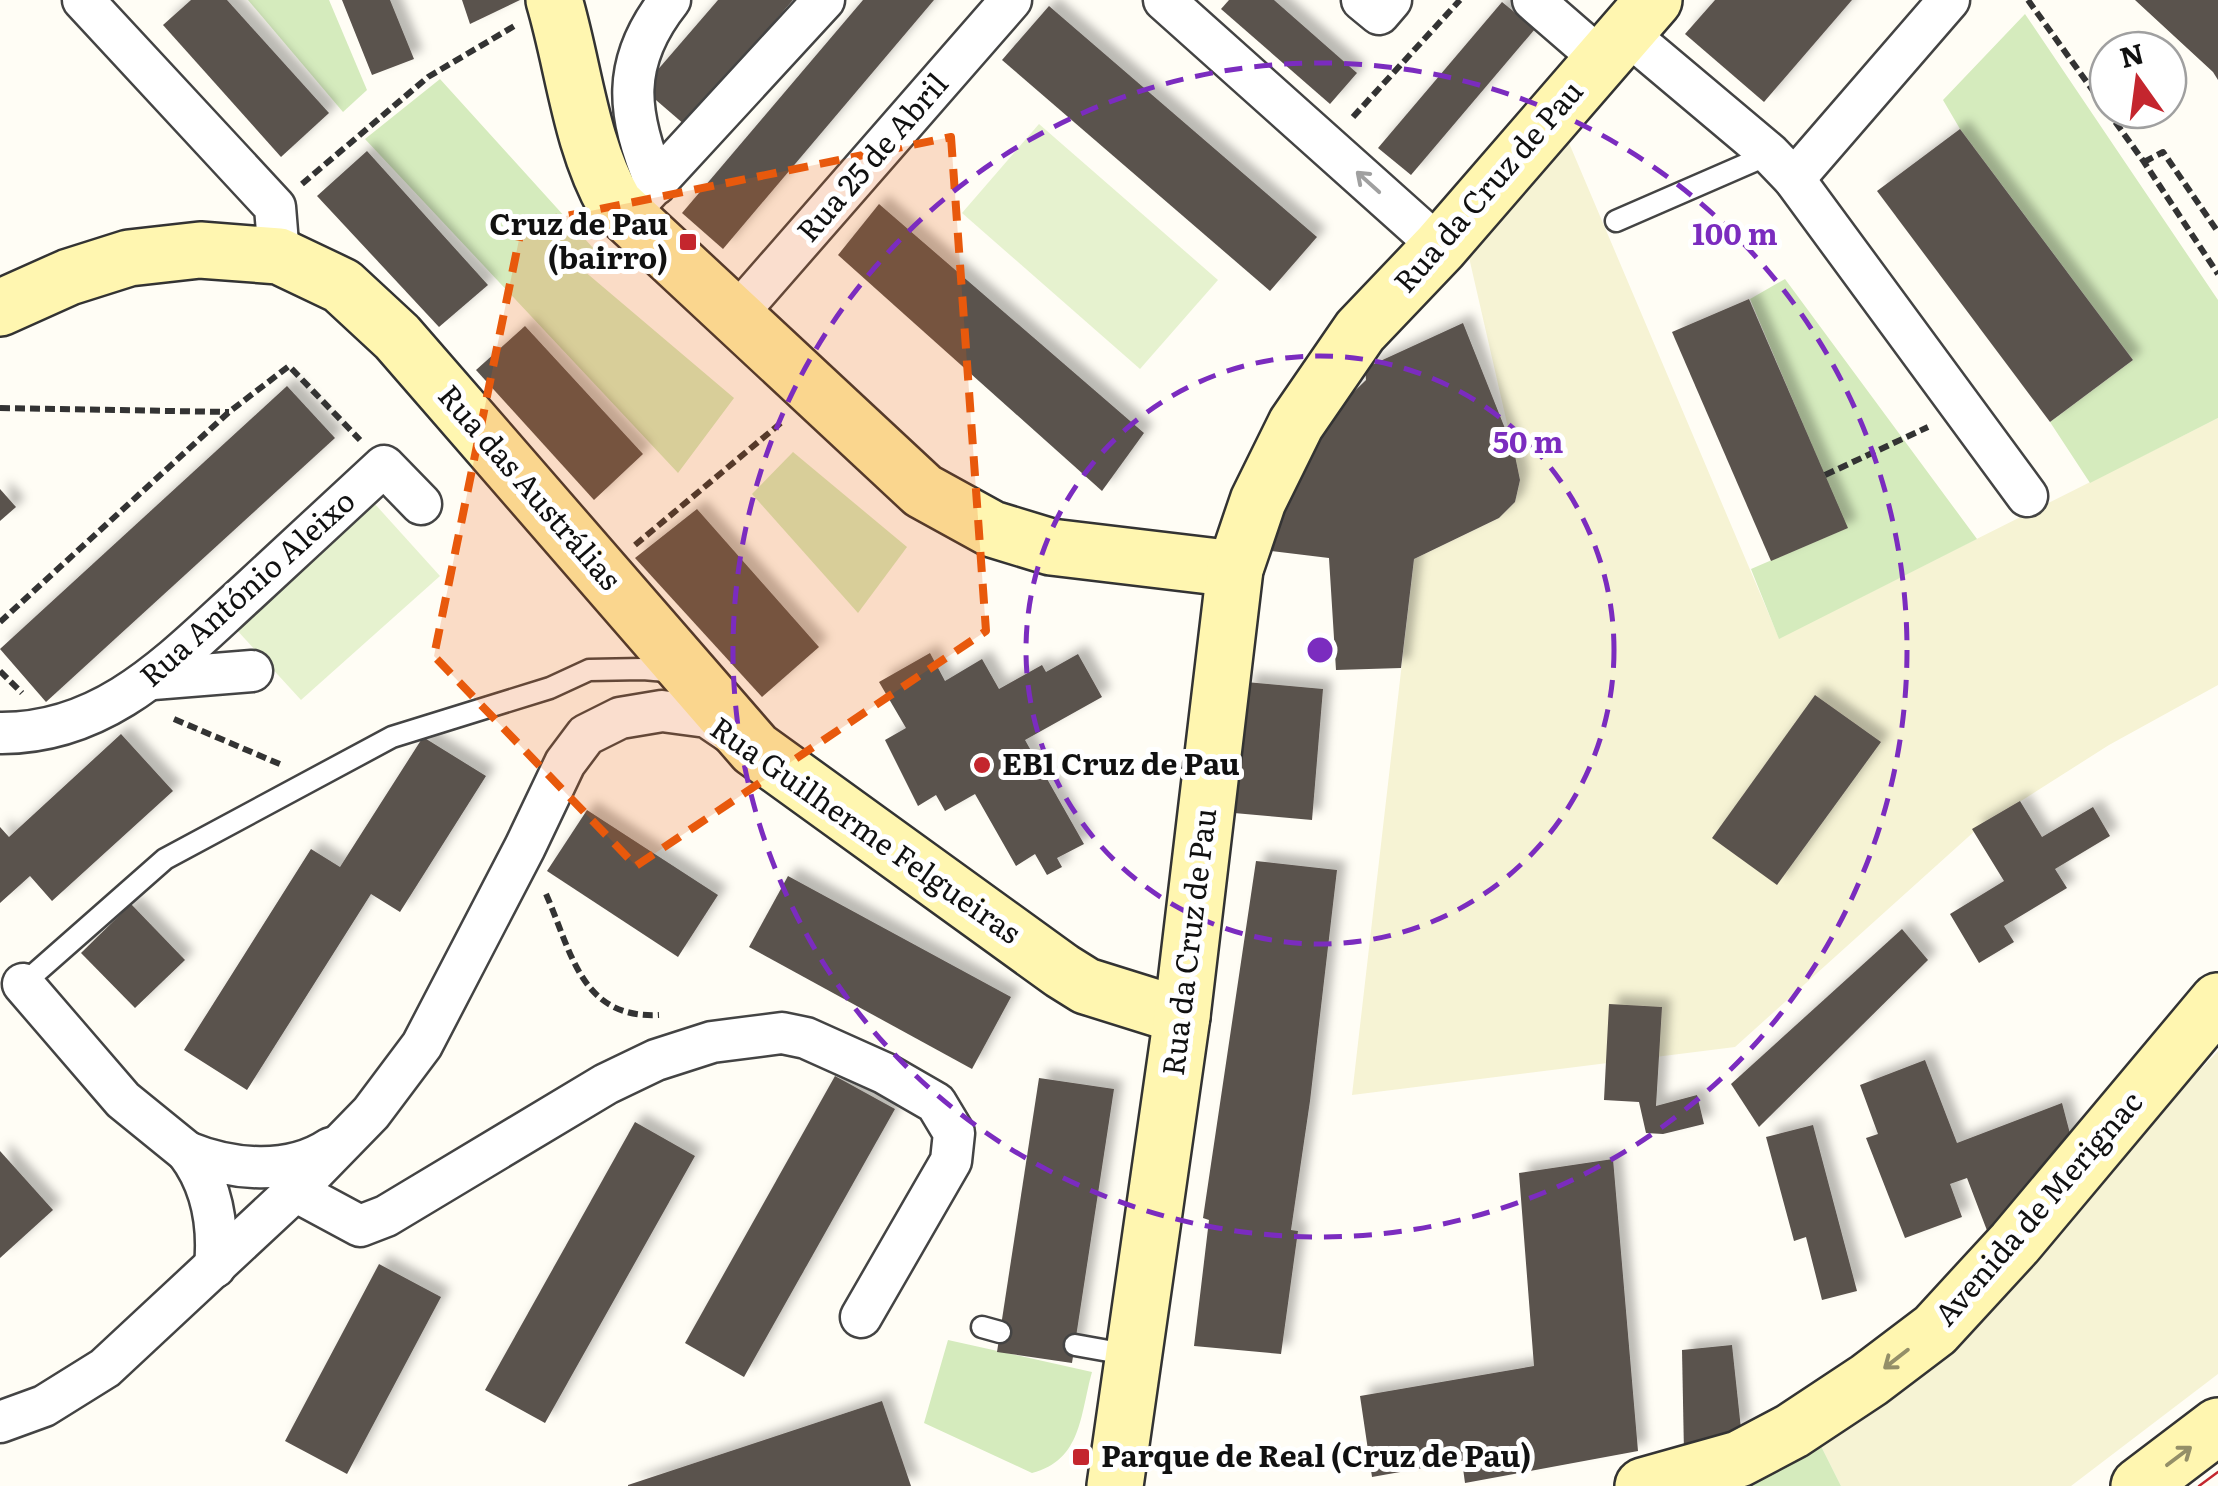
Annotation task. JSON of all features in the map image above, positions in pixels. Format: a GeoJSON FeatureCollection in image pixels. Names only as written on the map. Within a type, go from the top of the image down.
{"type":"FeatureCollection","features":[{"type":"Feature","properties":{"kind":"street","name":"Rua das Austrálias"},"geometry":{"type":"LineString","coordinates":[[83,0],[277,232],[397,337],[755,749]]}},
{"type":"Feature","properties":{"kind":"street"},"geometry":{"type":"LineString","coordinates":[[641,200],[633,83],[640,50],[652,22],[670,0]]}},
{"type":"Feature","properties":{"kind":"street"},"geometry":{"type":"LineString","coordinates":[[641,200],[824,0]]}},
{"type":"Feature","properties":{"kind":"street","name":"Rua 25 de Abril"},"geometry":{"type":"LineString","coordinates":[[735,316],[1011,0]]}},
{"type":"Feature","properties":{"kind":"street"},"geometry":{"type":"LineString","coordinates":[[1164,0],[1440,247]]}},
{"type":"Feature","properties":{"kind":"street"},"geometry":{"type":"LineString","coordinates":[[1362,0],[1379,14],[1391,0]]}},
{"type":"Feature","properties":{"kind":"street"},"geometry":{"type":"LineString","coordinates":[[1533,0],[1627,30],[1782,166],[2027,496]]}},
{"type":"Feature","properties":{"kind":"street"},"geometry":{"type":"LineString","coordinates":[[1782,166],[1948,0]]}},
{"type":"Feature","properties":{"kind":"street"},"geometry":{"type":"LineString","coordinates":[[555,2],[603,184],[641,200],[735,316],[923,492],[992,529],[1051,547],[1235,570]]}},
{"type":"Feature","properties":{"kind":"street","name":"Rua da Cruz de Pau"},"geometry":{"type":"LineString","coordinates":[[1114,1486],[1182,1016],[1235,570],[1258,501],[1296,424],[1360,331],[1440,247],[1627,30]]}},
{"type":"Feature","properties":{"kind":"street","name":"Rua das Austrálias"},"geometry":{"type":"LineString","coordinates":[[0,308],[69,277],[129,258],[200,250],[277,232]]}},
{"type":"Feature","properties":{"kind":"street"},"geometry":{"type":"LineString","coordinates":[[384,466],[421,504]]}},
{"type":"Feature","properties":{"kind":"street","name":"Rua António Aleixo"},"geometry":{"type":"LineString","coordinates":[[0,733],[34,733],[93,714],[138,688],[384,466]]}},
{"type":"Feature","properties":{"kind":"street"},"geometry":{"type":"LineString","coordinates":[[138,688],[252,671]]}},
{"type":"Feature","properties":{"kind":"street","name":"Rua Guilherme Felgueiras"},"geometry":{"type":"LineString","coordinates":[[0,1422],[44,1406],[105,1368],[296,1191],[371,1113],[422,1045],[526,847],[565,763],[586,735],[620,718],[662,711],[707,717],[1062,971],[1086,986],[1182,1016]]}},
{"type":"Feature","properties":{"kind":"street","name":"Rua Guilherme Felgueiras"},"geometry":{"type":"LineString","coordinates":[[23,984],[123,1100],[187,1152],[201,1170],[218,1236],[216,1267]]}},
{"type":"Feature","properties":{"kind":"street","name":"Avenida de Merignac"},"geometry":{"type":"LineString","coordinates":[[1643,1486],[1739,1459],[1792,1431],[1935,1330],[2218,1001]]}},
{"type":"Feature","properties":{"kind":"street"},"geometry":{"type":"LineString","coordinates":[[296,1191],[360,1226],[386,1216],[606,1084],[656,1060],[712,1042],[782,1033],[806,1038],[936,1103],[954,1134],[950,1161],[861,1316]]}},
{"type":"Feature","properties":{"kind":"street","name":"Rua Guilherme Felgueiras"},"geometry":{"type":"LineString","coordinates":[[187,1152],[213,1162],[278,1166],[316,1158],[347,1138]]}},
{"type":"Feature","properties":{"kind":"street"},"geometry":{"type":"LineString","coordinates":[[2139,1486],[2218,1426]]}},
{"type":"Feature","properties":{"kind":"lane"},"geometry":{"type":"LineString","coordinates":[[1616,221],[1782,166]]}},
{"type":"Feature","properties":{"kind":"lane"},"geometry":{"type":"LineString","coordinates":[[23,984],[165,859],[392,736],[550,688],[590,670],[644,668],[691,674]]}},
{"type":"Feature","properties":{"kind":"lane"},"geometry":{"type":"LineString","coordinates":[[1074,1345],[1133,1356]]}},
{"type":"Feature","properties":{"kind":"path"},"geometry":{"type":"LineString","coordinates":[[1327,146],[1460,0]]}},
{"type":"Feature","properties":{"kind":"path"},"geometry":{"type":"LineString","coordinates":[[2028,0],[2144,162],[2218,274]]}},
{"type":"Feature","properties":{"kind":"path"},"geometry":{"type":"LineString","coordinates":[[277,232],[428,76],[555,2]]}},
{"type":"Feature","properties":{"kind":"path"},"geometry":{"type":"LineString","coordinates":[[2144,162],[2163,152],[2218,232]]}},
{"type":"Feature","properties":{"kind":"path"},"geometry":{"type":"LineString","coordinates":[[0,622],[228,412],[289,366],[384,466]]}},
{"type":"Feature","properties":{"kind":"path"},"geometry":{"type":"LineString","coordinates":[[603,572],[817,393]]}},
{"type":"Feature","properties":{"kind":"path"},"geometry":{"type":"LineString","coordinates":[[0,408],[228,412]]}},
{"type":"Feature","properties":{"kind":"path"},"geometry":{"type":"LineString","coordinates":[[1825,476],[1963,409]]}},
{"type":"Feature","properties":{"kind":"path"},"geometry":{"type":"LineString","coordinates":[[138,688],[314,779]]}},
{"type":"Feature","properties":{"kind":"path"},"geometry":{"type":"LineString","coordinates":[[526,847],[590,989],[599,1000],[624,1014],[660,1015]]}},
{"type":"Feature","properties":{"kind":"highlighted area"},"geometry":{"type":"Polygon","coordinates":[[[951,137],[986,631],[636,866],[434,656],[522,225],[951,137]]]}},
{"type":"Feature","properties":{"kind":"shaded area"},"geometry":{"type":"Polygon","coordinates":[[[1569,143],[1779,638],[2218,418],[2218,685],[2109,745],[1977,829],[1735,1047],[1352,1095],[1414,559],[1499,518],[1515,502],[1520,480],[1468,253],[1569,143]]]}},
{"type":"Feature","properties":{"kind":"shaded area"},"geometry":{"type":"Polygon","coordinates":[[[2218,1051],[2218,1374],[2071,1486],[1841,1486],[1820,1444],[2151,1122],[2218,1051]]]}},
{"type":"Feature","properties":{"kind":"green space"},"geometry":{"type":"Polygon","coordinates":[[[248,0],[329,0],[367,90],[343,112],[248,0]]]}},
{"type":"Feature","properties":{"kind":"green space"},"geometry":{"type":"Polygon","coordinates":[[[2025,14],[2088,107],[2088,130],[2103,130],[2218,300],[2218,418],[2090,483],[2050,422],[2133,360],[1960,129],[1943,100],[2025,14]]]}},
{"type":"Feature","properties":{"kind":"green space"},"geometry":{"type":"Polygon","coordinates":[[[440,79],[594,249],[583,270],[734,398],[678,473],[365,139],[440,79]]]}},
{"type":"Feature","properties":{"kind":"green space"},"geometry":{"type":"Polygon","coordinates":[[[1039,124],[1218,280],[1140,369],[962,213],[1039,124]]]}},
{"type":"Feature","properties":{"kind":"green space"},"geometry":{"type":"Polygon","coordinates":[[[1785,279],[1977,539],[1779,639],[1751,569],[1847,528],[1750,299],[1785,279]]]}},
{"type":"Feature","properties":{"kind":"green space"},"geometry":{"type":"Polygon","coordinates":[[[793,452],[907,547],[858,613],[752,494],[793,452]]]}},
{"type":"Feature","properties":{"kind":"green space"},"geometry":{"type":"Polygon","coordinates":[[[374,503],[440,576],[301,700],[235,628],[374,503]]]}},
{"type":"Feature","properties":{"kind":"green space"},"geometry":{"type":"Polygon","coordinates":[[[948,1340],[1092,1372],[1076,1434],[1061,1458],[1032,1473],[924,1423],[948,1340]]]}},
{"type":"Feature","properties":{"kind":"green space"},"geometry":{"type":"Polygon","coordinates":[[[1820,1444],[1841,1486],[1728,1486],[1820,1444]]]}},
{"type":"Feature","properties":{"kind":"building"},"geometry":{"type":"Polygon","coordinates":[[[191,0],[227,0],[329,113],[281,157],[163,25],[191,0]]]}},
{"type":"Feature","properties":{"kind":"building"},"geometry":{"type":"Polygon","coordinates":[[[342,0],[390,0],[414,59],[372,75],[342,0]]]}},
{"type":"Feature","properties":{"kind":"building"},"geometry":{"type":"Polygon","coordinates":[[[462,0],[520,0],[470,24],[462,0]]]}},
{"type":"Feature","properties":{"kind":"building"},"geometry":{"type":"Polygon","coordinates":[[[718,0],[793,0],[685,125],[642,88],[718,0]]]}},
{"type":"Feature","properties":{"kind":"building"},"geometry":{"type":"Polygon","coordinates":[[[863,0],[934,0],[723,249],[682,213],[863,0]]]}},
{"type":"Feature","properties":{"kind":"building"},"geometry":{"type":"Polygon","coordinates":[[[1229,0],[1274,0],[1357,73],[1330,104],[1221,9],[1229,0]]]}},
{"type":"Feature","properties":{"kind":"building"},"geometry":{"type":"Polygon","coordinates":[[[1715,0],[1852,0],[1764,102],[1685,34],[1715,0]]]}},
{"type":"Feature","properties":{"kind":"building"},"geometry":{"type":"Polygon","coordinates":[[[2135,0],[2218,0],[2218,80],[2188,49],[2188,30],[2168,30],[2135,0]]]}},
{"type":"Feature","properties":{"kind":"building"},"geometry":{"type":"Polygon","coordinates":[[[1502,2],[1535,29],[1411,175],[1378,148],[1502,2]]]}},
{"type":"Feature","properties":{"kind":"building"},"geometry":{"type":"Polygon","coordinates":[[[1049,6],[1317,237],[1270,291],[1002,60],[1049,6]]]}},
{"type":"Feature","properties":{"kind":"building"},"geometry":{"type":"Polygon","coordinates":[[[1960,129],[2133,360],[2050,422],[1877,191],[1960,129]]]}},
{"type":"Feature","properties":{"kind":"building"},"geometry":{"type":"Polygon","coordinates":[[[367,151],[488,285],[439,327],[317,196],[367,151]]]}},
{"type":"Feature","properties":{"kind":"building"},"geometry":{"type":"Polygon","coordinates":[[[879,204],[1144,433],[1102,491],[838,255],[879,204]]]}},
{"type":"Feature","properties":{"kind":"building"},"geometry":{"type":"Polygon","coordinates":[[[1749,299],[1848,528],[1771,561],[1672,332],[1749,299]]]}},
{"type":"Feature","properties":{"kind":"building"},"geometry":{"type":"Polygon","coordinates":[[[1463,323],[1514,451],[1520,480],[1515,502],[1499,518],[1414,559],[1401,668],[1336,670],[1329,558],[1263,550],[1330,415],[1366,380],[1365,368],[1463,323]]]}},
{"type":"Feature","properties":{"kind":"building"},"geometry":{"type":"Polygon","coordinates":[[[525,326],[643,454],[594,500],[476,370],[525,326]]]}},
{"type":"Feature","properties":{"kind":"building"},"geometry":{"type":"Polygon","coordinates":[[[287,386],[335,438],[46,702],[0,649],[287,386]]]}},
{"type":"Feature","properties":{"kind":"building"},"geometry":{"type":"Polygon","coordinates":[[[0,489],[16,507],[0,521],[0,489]]]}},
{"type":"Feature","properties":{"kind":"building"},"geometry":{"type":"Polygon","coordinates":[[[697,509],[819,647],[762,697],[635,558],[697,509]]]}},
{"type":"Feature","properties":{"kind":"building"},"geometry":{"type":"Polygon","coordinates":[[[930,653],[945,681],[982,659],[999,689],[1042,665],[1046,672],[1078,654],[1102,697],[1025,740],[1084,844],[1057,858],[1062,867],[1047,875],[1035,854],[1016,866],[975,794],[945,811],[936,795],[918,806],[885,740],[906,728],[879,682],[930,653]]]}},
{"type":"Feature","properties":{"kind":"building"},"geometry":{"type":"Polygon","coordinates":[[[1246,682],[1323,689],[1312,820],[1234,813],[1246,682]]]}},
{"type":"Feature","properties":{"kind":"building"},"geometry":{"type":"Polygon","coordinates":[[[1815,695],[1881,742],[1777,885],[1712,838],[1815,695]]]}},
{"type":"Feature","properties":{"kind":"building"},"geometry":{"type":"Polygon","coordinates":[[[121,734],[173,791],[52,901],[30,876],[0,903],[0,827],[9,837],[121,734]]]}},
{"type":"Feature","properties":{"kind":"building"},"geometry":{"type":"Polygon","coordinates":[[[423,737],[486,776],[400,912],[371,894],[247,1090],[184,1050],[311,849],[340,867],[423,737]]]}},
{"type":"Feature","properties":{"kind":"building"},"geometry":{"type":"Polygon","coordinates":[[[2020,801],[2042,837],[2093,807],[2110,836],[2055,869],[2067,888],[2004,926],[2014,942],[1979,963],[1950,914],[2004,881],[1972,829],[2020,801]]]}},
{"type":"Feature","properties":{"kind":"building"},"geometry":{"type":"Polygon","coordinates":[[[587,810],[718,895],[678,957],[547,871],[587,810]]]}},
{"type":"Feature","properties":{"kind":"building"},"geometry":{"type":"Polygon","coordinates":[[[1256,861],[1337,870],[1291,1230],[1298,1231],[1281,1354],[1194,1346],[1209,1220],[1203,1218],[1256,861]]]}},
{"type":"Feature","properties":{"kind":"building"},"geometry":{"type":"Polygon","coordinates":[[[788,876],[1011,997],[972,1069],[749,947],[788,876]]]}},
{"type":"Feature","properties":{"kind":"building"},"geometry":{"type":"Polygon","coordinates":[[[131,904],[185,960],[135,1008],[81,953],[131,904]]]}},
{"type":"Feature","properties":{"kind":"building"},"geometry":{"type":"Polygon","coordinates":[[[1902,929],[1928,960],[1759,1127],[1731,1084],[1902,929]]]}},
{"type":"Feature","properties":{"kind":"building"},"geometry":{"type":"Polygon","coordinates":[[[1609,1004],[1662,1007],[1656,1106],[1697,1095],[1704,1124],[1663,1134],[1646,1133],[1639,1102],[1604,1100],[1609,1004]]]}},
{"type":"Feature","properties":{"kind":"building"},"geometry":{"type":"Polygon","coordinates":[[[1925,1060],[1957,1143],[2062,1103],[2073,1145],[1991,1241],[1967,1178],[1950,1184],[1962,1217],[1905,1238],[1866,1138],[1878,1134],[1860,1085],[1925,1060]]]}},
{"type":"Feature","properties":{"kind":"building"},"geometry":{"type":"Polygon","coordinates":[[[835,1076],[895,1109],[744,1377],[685,1343],[835,1076]]]}},
{"type":"Feature","properties":{"kind":"building"},"geometry":{"type":"Polygon","coordinates":[[[1039,1078],[1114,1089],[1072,1363],[997,1352],[1039,1078]]]}},
{"type":"Feature","properties":{"kind":"building"},"geometry":{"type":"Polygon","coordinates":[[[635,1122],[695,1156],[545,1423],[485,1390],[635,1122]]]}},
{"type":"Feature","properties":{"kind":"building"},"geometry":{"type":"Polygon","coordinates":[[[1813,1125],[1857,1291],[1822,1300],[1806,1237],[1794,1241],[1766,1137],[1813,1125]]]}},
{"type":"Feature","properties":{"kind":"building"},"geometry":{"type":"Polygon","coordinates":[[[0,1151],[53,1210],[0,1258],[0,1151]]]}},
{"type":"Feature","properties":{"kind":"building"},"geometry":{"type":"Polygon","coordinates":[[[1613,1159],[1638,1451],[1465,1483],[1462,1461],[1372,1477],[1360,1396],[1534,1366],[1519,1173],[1613,1159]]]}},
{"type":"Feature","properties":{"kind":"building"},"geometry":{"type":"Polygon","coordinates":[[[379,1264],[441,1297],[347,1474],[285,1441],[379,1264]]]}},
{"type":"Feature","properties":{"kind":"building"},"geometry":{"type":"Polygon","coordinates":[[[1732,1345],[1741,1429],[1684,1453],[1682,1350],[1732,1345]]]}},
{"type":"Feature","properties":{"kind":"building"},"geometry":{"type":"Polygon","coordinates":[[[882,1401],[911,1486],[628,1486],[628,1485],[882,1401]]]}},
{"type":"Feature","properties":{"kind":"tram line"},"geometry":{"type":"LineString","coordinates":[[2199,1486],[2218,1472]]}},
{"type":"Feature","properties":{"kind":"place","name":"Cruz de Pau (bairro)"},"geometry":{"type":"Point","coordinates":[688,242]}},
{"type":"Feature","properties":{"kind":"place","name":"EB1 Cruz de Pau"},"geometry":{"type":"Point","coordinates":[982,765]}},
{"type":"Feature","properties":{"kind":"place","name":"Parque de Real (Cruz de Pau)"},"geometry":{"type":"Point","coordinates":[1081,1457]}}]}
